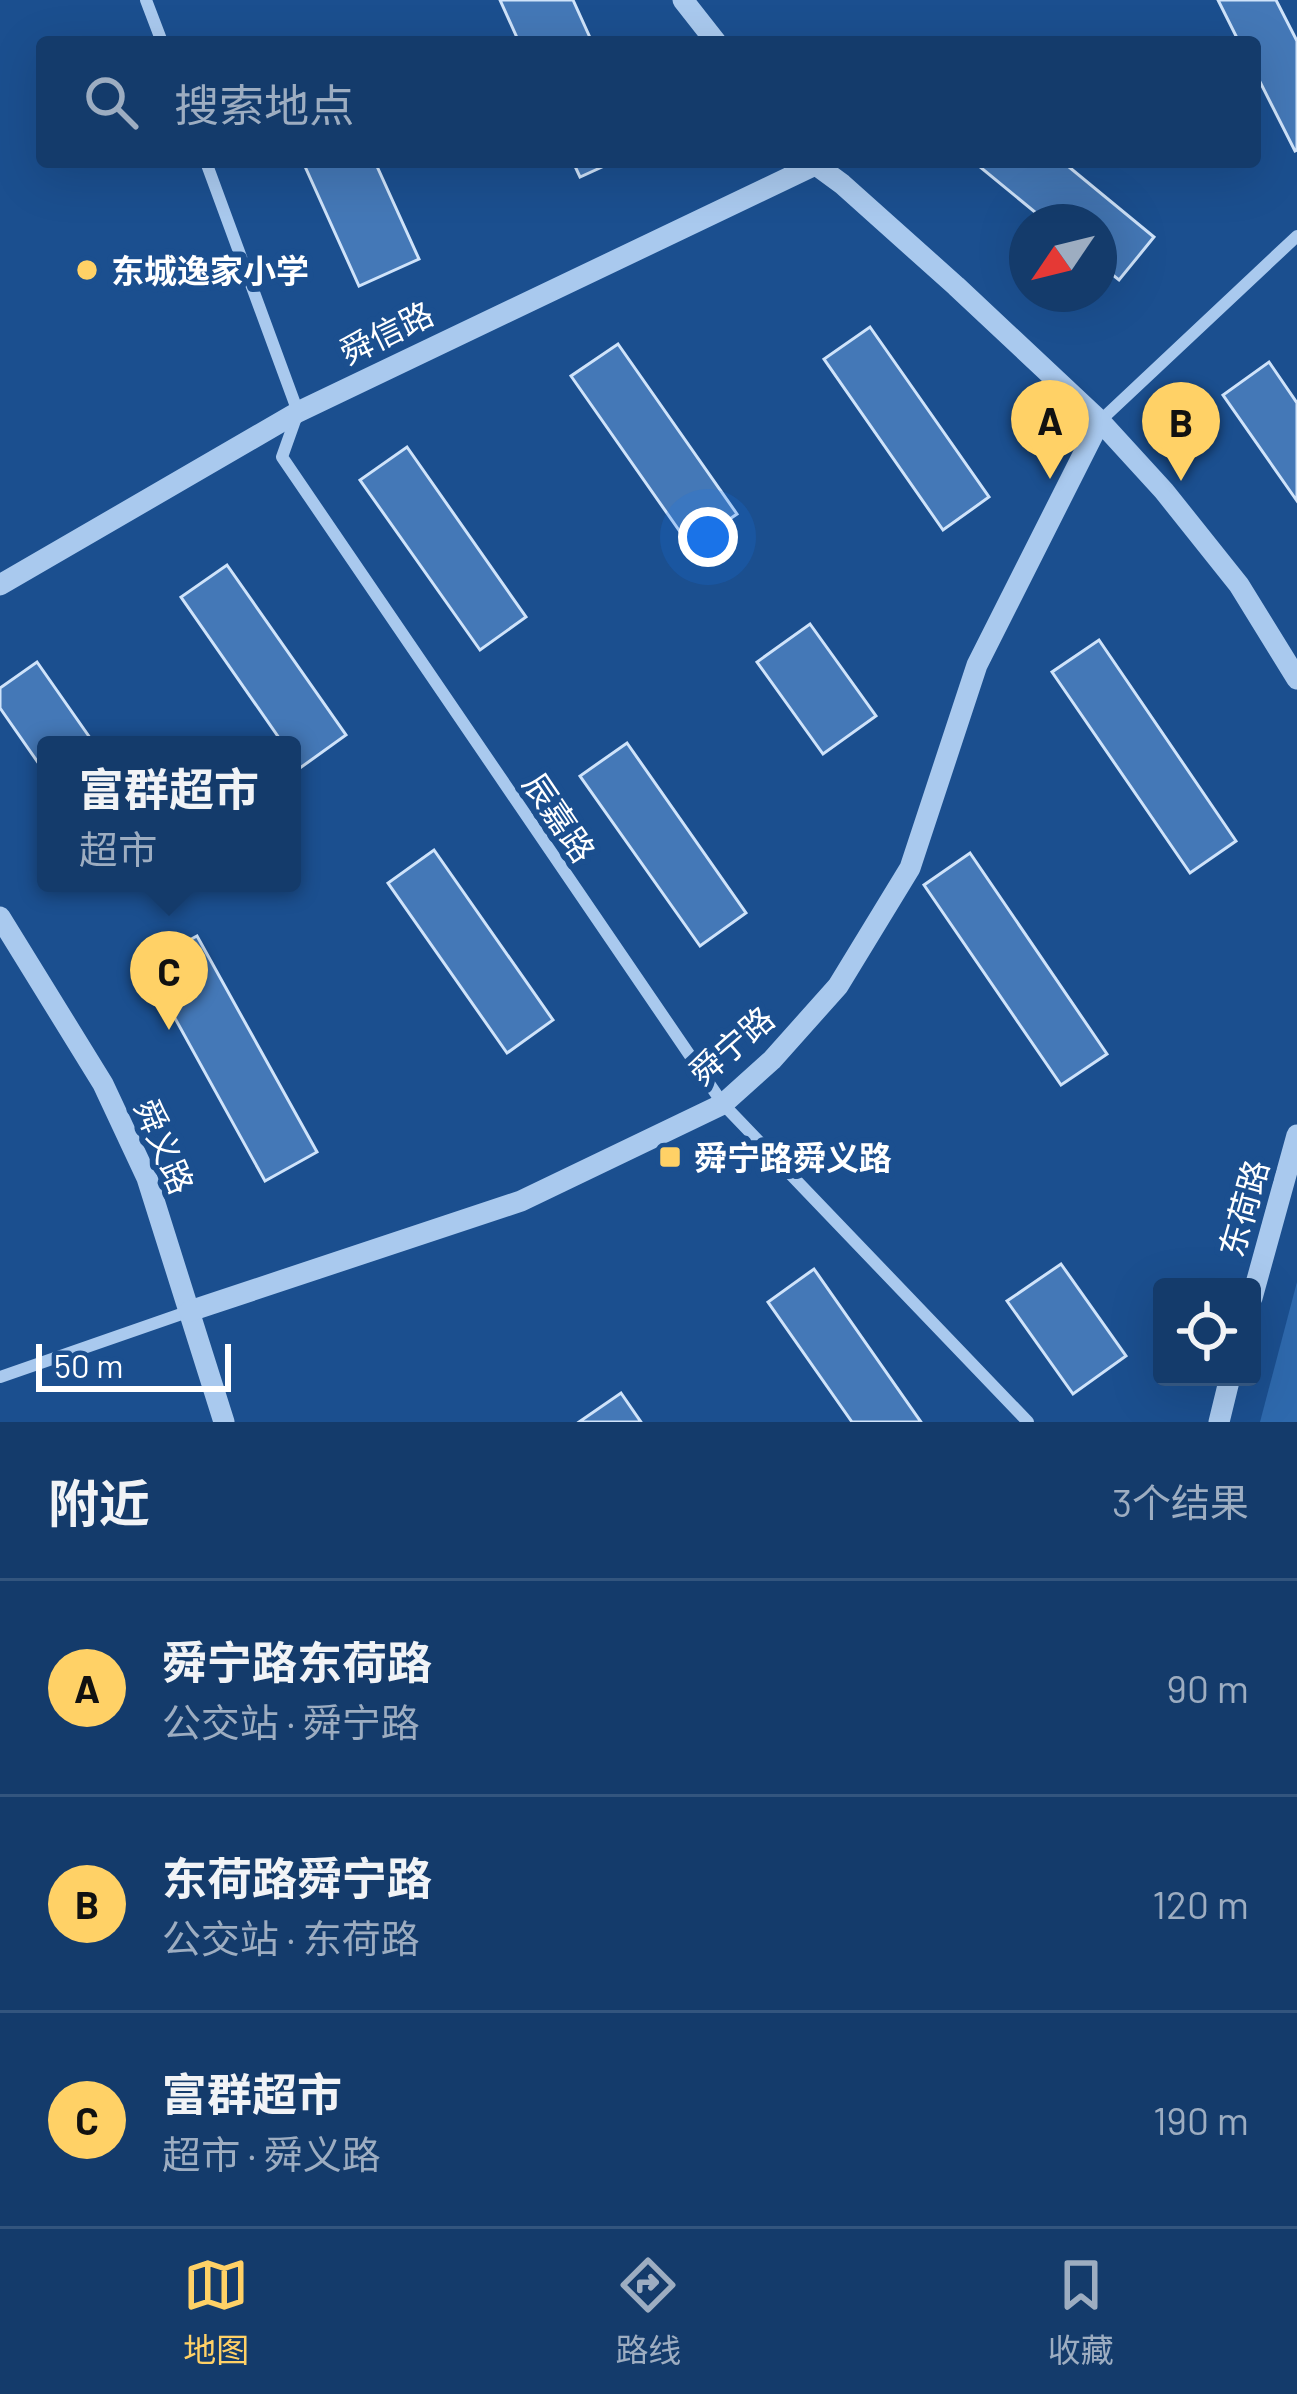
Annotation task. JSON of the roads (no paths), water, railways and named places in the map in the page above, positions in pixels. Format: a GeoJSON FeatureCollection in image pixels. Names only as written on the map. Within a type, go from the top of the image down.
{"type":"FeatureCollection","features":[{"type":"Feature","properties":{"kind":"street"},"geometry":{"type":"LineString","coordinates":[[146,0],[160,36]]}},
{"type":"Feature","properties":{"kind":"street"},"geometry":{"type":"LineString","coordinates":[[683,0],[711,36]]}},
{"type":"Feature","properties":{"kind":"street"},"geometry":{"type":"LineString","coordinates":[[208,168],[298,412]]}},
{"type":"Feature","properties":{"kind":"street","name":"舜信路"},"geometry":{"type":"LineString","coordinates":[[0,585],[298,412],[804,168]]}},
{"type":"Feature","properties":{"kind":"street"},"geometry":{"type":"LineString","coordinates":[[821,168],[1100,421],[1239,585],[1297,679]]}},
{"type":"Feature","properties":{"kind":"street"},"geometry":{"type":"LineString","coordinates":[[1100,421],[1297,236]]}},
{"type":"Feature","properties":{"kind":"street","name":"辰嘉路"},"geometry":{"type":"LineString","coordinates":[[298,412],[282,458],[723,1104],[1028,1422]]}},
{"type":"Feature","properties":{"kind":"street","name":"舜宁路"},"geometry":{"type":"LineString","coordinates":[[0,1377],[521,1201],[723,1104],[772,1060],[838,986],[910,868],[977,665],[1100,421]]}},
{"type":"Feature","properties":{"kind":"street","name":"舜义路"},"geometry":{"type":"LineString","coordinates":[[0,917],[103,1084],[147,1178],[224,1422]]}},
{"type":"Feature","properties":{"kind":"street","name":"东荷路"},"geometry":{"type":"LineString","coordinates":[[1258,1278],[1297,1135]]}},
{"type":"Feature","properties":{"kind":"street"},"geometry":{"type":"LineString","coordinates":[[1219,1422],[1228,1386]]}},
{"type":"Feature","properties":{"kind":"place","name":"东城逸家小学"},"geometry":{"type":"Point","coordinates":[87,270]}},
{"type":"Feature","properties":{"kind":"place","name":"舜宁路东荷路"},"geometry":{"type":"Point","coordinates":[1050,479]}},
{"type":"Feature","properties":{"kind":"place","name":"东荷路舜宁路"},"geometry":{"type":"Point","coordinates":[1181,481]}},
{"type":"Feature","properties":{"kind":"place","name":"富群超市"},"geometry":{"type":"Point","coordinates":[169,1030]}},
{"type":"Feature","properties":{"kind":"place","name":"舜宁路舜义路"},"geometry":{"type":"Point","coordinates":[670,1157]}}]}
